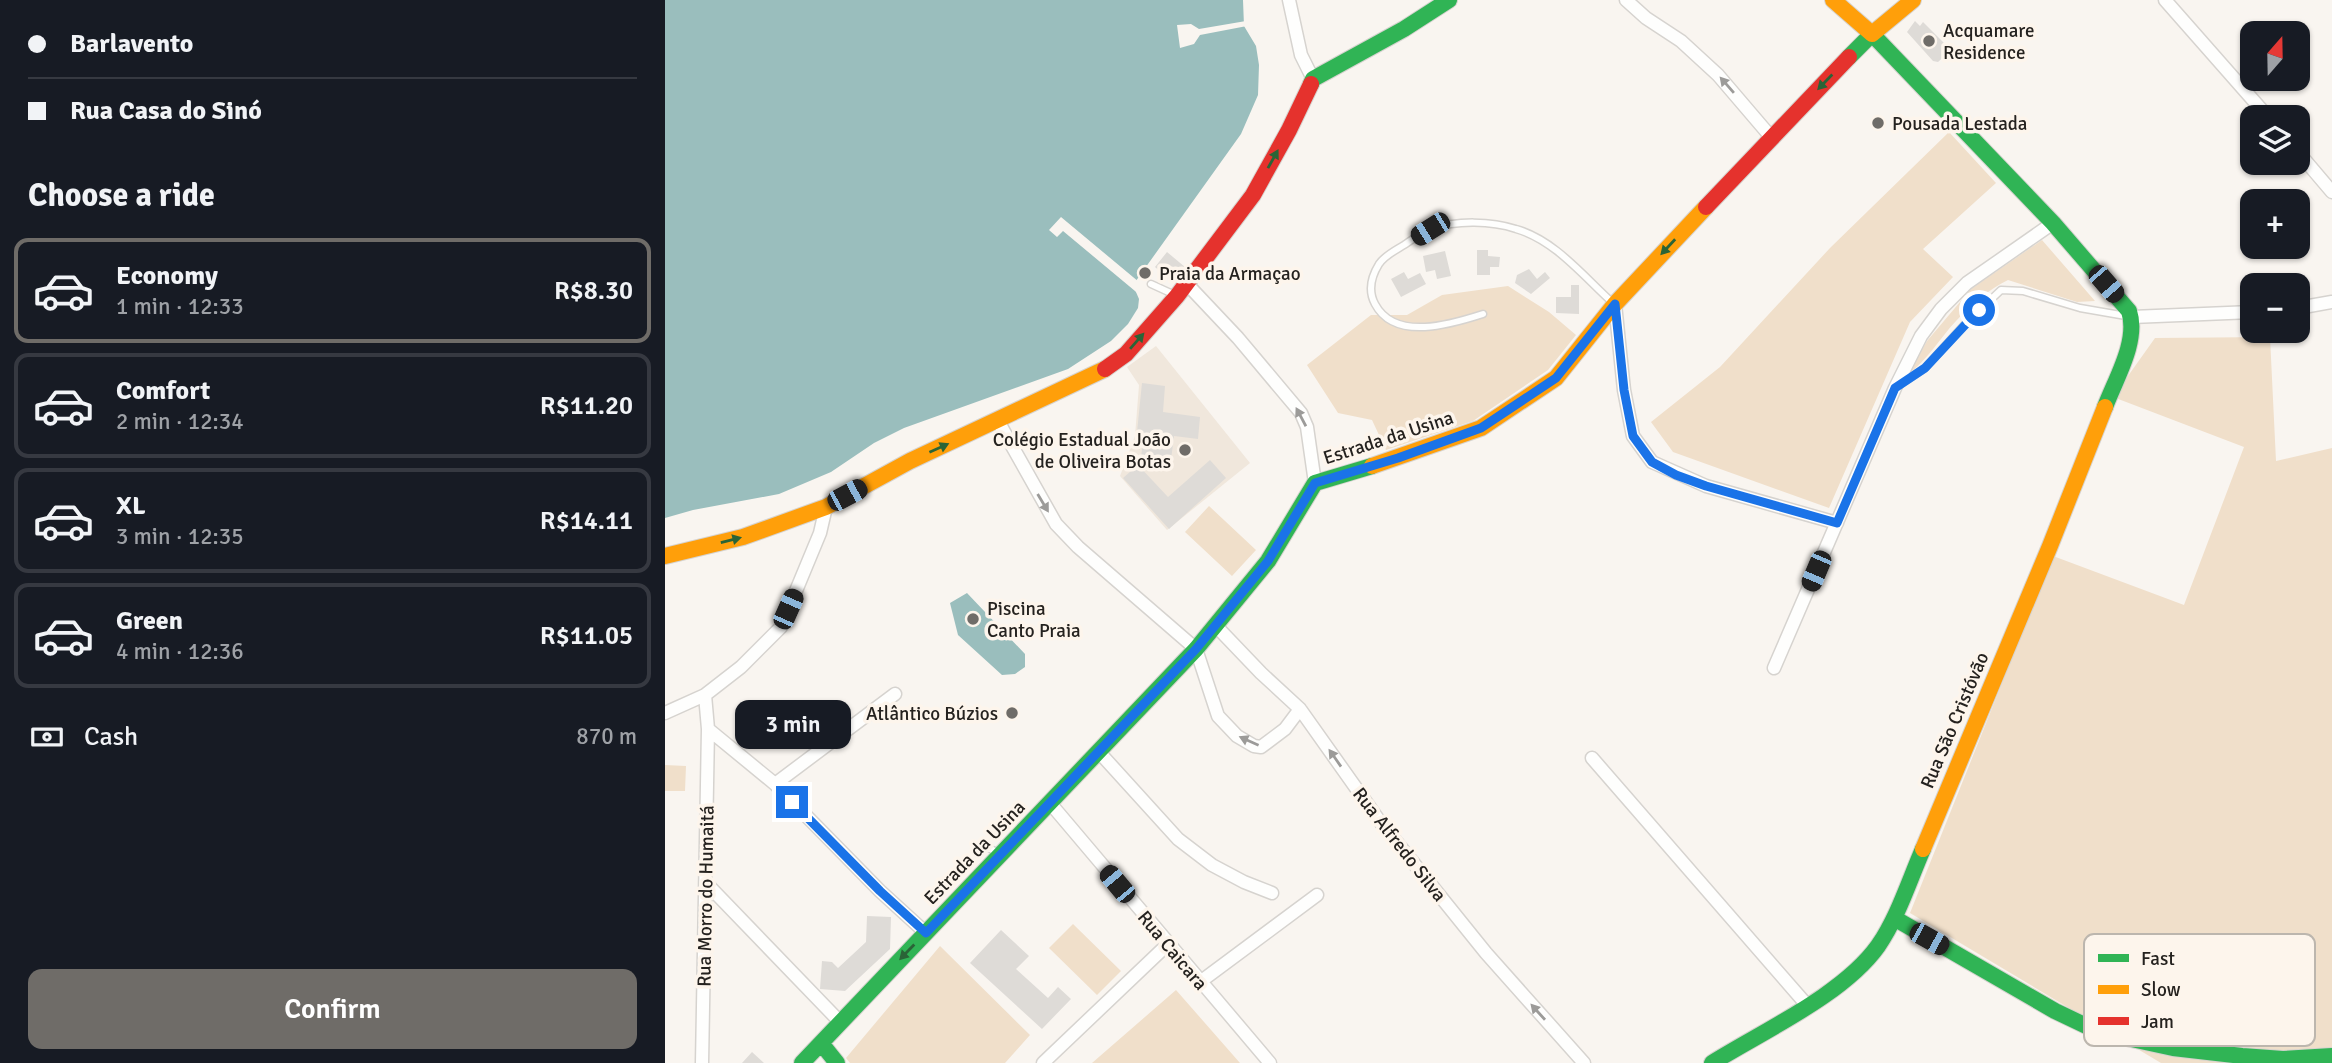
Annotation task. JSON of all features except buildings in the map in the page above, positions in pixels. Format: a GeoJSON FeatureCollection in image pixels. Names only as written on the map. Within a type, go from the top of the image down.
{"type":"FeatureCollection","features":[{"type":"Feature","properties":{"kind":"main road"},"geometry":{"type":"LineString","coordinates":[[665,556],[743,537],[826,507],[910,461],[998,422],[1109,367],[1126,354],[1182,290],[1254,195],[1313,79],[1404,29],[1449,0]]}},
{"type":"Feature","properties":{"kind":"main road"},"geometry":{"type":"LineString","coordinates":[[1833,0],[1872,34],[2053,223],[2132,317]]}},
{"type":"Feature","properties":{"kind":"main road","name":"Estrada da Usina"},"geometry":{"type":"LineString","coordinates":[[802,1063],[1196,649],[1268,561],[1315,483],[1398,458],[1481,428],[1556,378],[1615,304],[1771,137],[1872,34],[1913,0]]}},
{"type":"Feature","properties":{"kind":"main road","name":"Rua São Cristóvão"},"geometry":{"type":"LineString","coordinates":[[1712,1063],[1806,1004],[1864,962],[1884,937],[2050,545],[2127,350],[2132,317]]}},
{"type":"Feature","properties":{"kind":"main road"},"geometry":{"type":"LineString","coordinates":[[1894,918],[2055,1011],[2084,1025]]}},
{"type":"Feature","properties":{"kind":"main road"},"geometry":{"type":"LineString","coordinates":[[821,1043],[837,1063]]}},
{"type":"Feature","properties":{"kind":"main road"},"geometry":{"type":"LineString","coordinates":[[2164,1046],[2283,1059],[2332,1056]]}},
{"type":"Feature","properties":{"kind":"street"},"geometry":{"type":"LineString","coordinates":[[1289,0],[1301,55],[1313,79]]}},
{"type":"Feature","properties":{"kind":"street"},"geometry":{"type":"LineString","coordinates":[[1626,0],[1646,18],[1681,41],[1718,75],[1771,137]]}},
{"type":"Feature","properties":{"kind":"street"},"geometry":{"type":"LineString","coordinates":[[2165,0],[2257,105]]}},
{"type":"Feature","properties":{"kind":"street"},"geometry":{"type":"LineString","coordinates":[[2310,166],[2332,192]]}},
{"type":"Feature","properties":{"kind":"street"},"geometry":{"type":"LineString","coordinates":[[1774,668],[1895,388],[1921,336],[1941,309],[1967,283],[2053,223]]}},
{"type":"Feature","properties":{"kind":"street"},"geometry":{"type":"LineString","coordinates":[[1182,290],[1238,338],[1301,414],[1307,427],[1315,483]]}},
{"type":"Feature","properties":{"kind":"street"},"geometry":{"type":"LineString","coordinates":[[2310,306],[2332,302]]}},
{"type":"Feature","properties":{"kind":"street"},"geometry":{"type":"LineString","coordinates":[[1615,304],[1624,390],[1633,436],[1652,462],[1676,475],[1706,486],[1837,523]]}},
{"type":"Feature","properties":{"kind":"street"},"geometry":{"type":"LineString","coordinates":[[2132,317],[2240,312]]}},
{"type":"Feature","properties":{"kind":"street"},"geometry":{"type":"LineString","coordinates":[[998,422],[1056,524],[1078,547],[1196,649],[1218,716],[1237,736],[1249,744],[1261,747],[1285,729],[1300,709]]}},
{"type":"Feature","properties":{"kind":"street"},"geometry":{"type":"LineString","coordinates":[[665,713],[705,695],[741,667],[781,627],[816,544],[826,507]]}},
{"type":"Feature","properties":{"kind":"street","name":"Rua Alfredo Silva"},"geometry":{"type":"LineString","coordinates":[[1216,626],[1300,709],[1378,819],[1486,953],[1584,1063]]}},
{"type":"Feature","properties":{"kind":"street"},"geometry":{"type":"LineString","coordinates":[[775,784],[895,694]]}},
{"type":"Feature","properties":{"kind":"street","name":"Rua Morro do Humaitá"},"geometry":{"type":"LineString","coordinates":[[702,1063],[708,729],[705,695]]}},
{"type":"Feature","properties":{"kind":"street"},"geometry":{"type":"LineString","coordinates":[[708,729],[775,784],[880,891],[926,933]]}},
{"type":"Feature","properties":{"kind":"street"},"geometry":{"type":"LineString","coordinates":[[1100,752],[1178,839],[1212,864],[1244,882],[1272,893]]}},
{"type":"Feature","properties":{"kind":"street"},"geometry":{"type":"LineString","coordinates":[[1592,758],[1806,1004]]}},
{"type":"Feature","properties":{"kind":"street","name":"Rua Caicara"},"geometry":{"type":"LineString","coordinates":[[1050,803],[1271,1063]]}},
{"type":"Feature","properties":{"kind":"street"},"geometry":{"type":"LineString","coordinates":[[706,883],[840,1022]]}},
{"type":"Feature","properties":{"kind":"street"},"geometry":{"type":"LineString","coordinates":[[1200,982],[1317,895]]}},
{"type":"Feature","properties":{"kind":"street"},"geometry":{"type":"LineString","coordinates":[[1043,1063],[1168,944]]}},
{"type":"Feature","properties":{"kind":"lane"},"geometry":{"type":"LineString","coordinates":[[1483,314],[1426,328],[1405,325],[1385,317],[1377,308],[1372,297],[1374,274],[1380,262],[1389,254],[1430,229],[1451,224],[1496,226],[1516,229],[1537,238],[1563,256],[1615,304]]}},
{"type":"Feature","properties":{"kind":"lane"},"geometry":{"type":"LineString","coordinates":[[1151,284],[1182,290]]}},
{"type":"Feature","properties":{"kind":"lane"},"geometry":{"type":"LineString","coordinates":[[1895,388],[1925,368],[2001,290],[2023,290],[2080,308],[2132,317]]}},
{"type":"Feature","properties":{"kind":"lane"},"geometry":{"type":"LineString","coordinates":[[985,846],[1001,854]]}},
{"type":"Feature","properties":{"kind":"shaded area"},"geometry":{"type":"Polygon","coordinates":[[[1949,132],[1996,183],[1923,249],[1953,277],[1910,322],[1829,508],[1673,452],[1651,422],[1720,367],[1830,248],[1949,132]]]}},
{"type":"Feature","properties":{"kind":"shaded area"},"geometry":{"type":"Polygon","coordinates":[[[2042,240],[2095,301],[2077,302],[2008,280],[1968,309],[1922,362],[1908,374],[1927,341],[1971,289],[2042,240]]]}},
{"type":"Feature","properties":{"kind":"shaded area"},"geometry":{"type":"Polygon","coordinates":[[[1508,286],[1549,312],[1576,335],[1548,370],[1473,421],[1386,450],[1372,420],[1338,413],[1307,365],[1371,315],[1407,315],[1442,295],[1508,286]]]}},
{"type":"Feature","properties":{"kind":"shaded area"},"geometry":{"type":"Polygon","coordinates":[[[2240,337],[2240,343],[2270,343],[2276,461],[2332,448],[2332,1063],[2161,1063],[2133,1046],[2315,1046],[2315,934],[2084,934],[2084,1017],[1910,913],[2053,556],[2184,605],[2244,447],[2113,397],[2155,338],[2240,337]]]}},
{"type":"Feature","properties":{"kind":"shaded area","name":"Colégio Estadual João de Oliveira Botas"},"geometry":{"type":"Polygon","coordinates":[[[1156,346],[1250,463],[1167,530],[1120,476],[1135,436],[1139,385],[1127,367],[1156,346]]]}},
{"type":"Feature","properties":{"kind":"shaded area"},"geometry":{"type":"Polygon","coordinates":[[[1209,506],[1256,550],[1232,576],[1185,532],[1209,506]]]}},
{"type":"Feature","properties":{"kind":"shaded area"},"geometry":{"type":"Polygon","coordinates":[[[665,765],[686,766],[685,791],[665,791],[665,765]]]}},
{"type":"Feature","properties":{"kind":"shaded area"},"geometry":{"type":"Polygon","coordinates":[[[1073,924],[1121,971],[1097,995],[1049,948],[1073,924]]]}},
{"type":"Feature","properties":{"kind":"shaded area"},"geometry":{"type":"Polygon","coordinates":[[[940,946],[1030,1035],[1005,1063],[850,1063],[846,1058],[940,946]]]}},
{"type":"Feature","properties":{"kind":"shaded area"},"geometry":{"type":"Polygon","coordinates":[[[1176,990],[1240,1063],[1092,1063],[1176,990]]]}},
{"type":"Feature","properties":{"kind":"water"},"geometry":{"type":"Polygon","coordinates":[[[665,0],[1243,0],[1244,26],[1256,46],[1259,65],[1258,95],[1241,134],[1133,285],[1139,299],[1138,308],[1128,324],[1111,341],[1068,369],[904,428],[874,443],[831,472],[779,494],[665,518],[665,0]]]}},
{"type":"Feature","properties":{"kind":"water","name":"Piscina Canto Praia"},"geometry":{"type":"Polygon","coordinates":[[[967,593],[1025,654],[1025,667],[1015,674],[1002,675],[958,635],[950,603],[967,593]]]}},
{"type":"Feature","properties":{"kind":"pier"},"geometry":{"type":"Polygon","coordinates":[[[1246,21],[1247,26],[1200,35],[1194,44],[1180,48],[1177,25],[1191,24],[1199,29],[1246,21]]]}},
{"type":"Feature","properties":{"kind":"pier"},"geometry":{"type":"Polygon","coordinates":[[[1061,217],[1139,282],[1137,286],[1141,296],[1063,231],[1057,237],[1049,230],[1061,217]]]}},
{"type":"Feature","properties":{"kind":"traffic: fast"},"geometry":{"type":"LineString","coordinates":[[1311,84],[1313,79],[1404,29],[1449,0]]}},
{"type":"Feature","properties":{"kind":"traffic: fast"},"geometry":{"type":"LineString","coordinates":[[1849,57],[1872,34],[2053,223],[2129,311],[2131,335],[2120,373],[2105,407]]}},
{"type":"Feature","properties":{"kind":"traffic: fast"},"geometry":{"type":"LineString","coordinates":[[802,1063],[1196,649],[1268,561],[1315,483],[1372,466]]}},
{"type":"Feature","properties":{"kind":"traffic: fast"},"geometry":{"type":"LineString","coordinates":[[1712,1063],[1824,996],[1863,964],[1878,946],[1891,923],[1923,849]]}},
{"type":"Feature","properties":{"kind":"traffic: fast"},"geometry":{"type":"LineString","coordinates":[[1894,918],[2055,1011],[2084,1025]]}},
{"type":"Feature","properties":{"kind":"traffic: fast"},"geometry":{"type":"LineString","coordinates":[[821,1043],[837,1063]]}},
{"type":"Feature","properties":{"kind":"traffic: fast"},"geometry":{"type":"LineString","coordinates":[[2164,1046],[2283,1059],[2332,1056]]}},
{"type":"Feature","properties":{"kind":"traffic: slow"},"geometry":{"type":"LineString","coordinates":[[1833,0],[1872,34],[1913,0]]}},
{"type":"Feature","properties":{"kind":"traffic: slow"},"geometry":{"type":"LineString","coordinates":[[1372,466],[1481,428],[1556,378],[1615,304],[1706,207]]}},
{"type":"Feature","properties":{"kind":"traffic: slow"},"geometry":{"type":"LineString","coordinates":[[665,556],[743,537],[826,507],[910,461],[1105,369]]}},
{"type":"Feature","properties":{"kind":"traffic: slow"},"geometry":{"type":"LineString","coordinates":[[1923,849],[2105,407]]}},
{"type":"Feature","properties":{"kind":"traffic: jam"},"geometry":{"type":"LineString","coordinates":[[1706,207],[1849,57]]}},
{"type":"Feature","properties":{"kind":"traffic: jam"},"geometry":{"type":"LineString","coordinates":[[1105,369],[1126,354],[1177,296],[1253,195],[1311,84]]}},
{"type":"Feature","properties":{"kind":"place","name":"Acquamare Residence"},"geometry":{"type":"Point","coordinates":[1929,41]}},
{"type":"Feature","properties":{"kind":"place","name":"Pousada Lestada"},"geometry":{"type":"Point","coordinates":[1878,123]}},
{"type":"Feature","properties":{"kind":"place","name":"Praia da Armaçao"},"geometry":{"type":"Point","coordinates":[1145,273]}},
{"type":"Feature","properties":{"kind":"place","name":"Colégio Estadual João de Oliveira Botas"},"geometry":{"type":"Point","coordinates":[1185,450]}},
{"type":"Feature","properties":{"kind":"place","name":"Piscina Canto Praia"},"geometry":{"type":"Point","coordinates":[973,619]}},
{"type":"Feature","properties":{"kind":"place","name":"Atlântico Búzios"},"geometry":{"type":"Point","coordinates":[1012,713]}},
{"type":"Feature","properties":{"kind":"route"},"geometry":{"type":"LineString","coordinates":[[792,802],[880,891],[926,933],[1100,752],[1216,626],[1268,561],[1315,483],[1398,458],[1481,428],[1556,378],[1615,304],[1624,390],[1633,436],[1652,462],[1676,475],[1706,486],[1837,523],[1895,388],[1925,368],[1979,310]]}}]}
